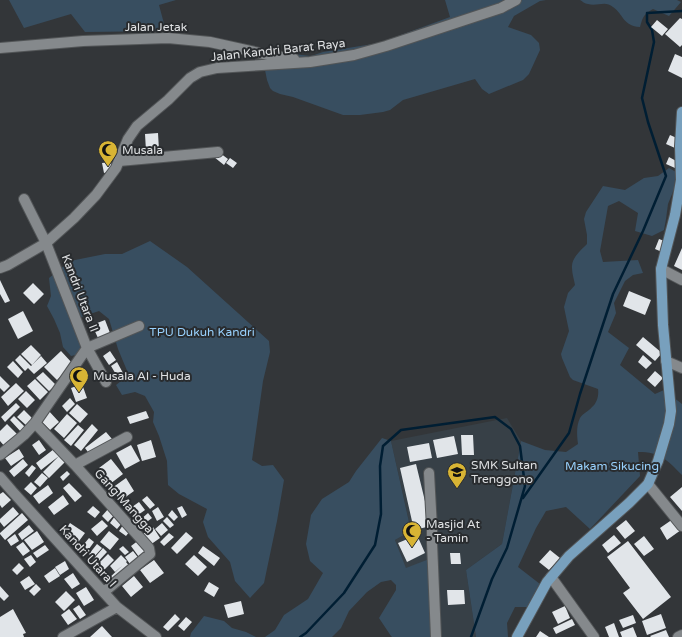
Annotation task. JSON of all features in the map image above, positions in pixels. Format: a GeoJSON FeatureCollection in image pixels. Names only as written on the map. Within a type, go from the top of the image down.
{"type":"FeatureCollection","features":[{"type":"Feature","properties":{"kind":"main road"},"geometry":{"type":"LineString","coordinates":[[516,637],[551,577],[569,556],[630,503],[648,484],[658,461],[672,411],[663,325],[661,269],[681,192],[680,146],[682,112]]}},
{"type":"Feature","properties":{"kind":"street","name":"Jalan Kandri Barat Raya"},"geometry":{"type":"LineString","coordinates":[[0,268],[46,243],[74,218],[96,195],[116,168],[128,139],[137,126],[168,100],[190,78],[200,72],[217,68],[310,62],[354,55],[501,8],[516,0]]}},
{"type":"Feature","properties":{"kind":"street","name":"Jalan Jetak"},"geometry":{"type":"LineString","coordinates":[[0,48],[82,41],[168,38],[210,42],[310,62]]}},
{"type":"Feature","properties":{"kind":"street"},"geometry":{"type":"LineString","coordinates":[[119,161],[218,152]]}},
{"type":"Feature","properties":{"kind":"street","name":"Kandri Utara II"},"geometry":{"type":"LineString","coordinates":[[24,199],[46,243],[86,350],[106,382]]}},
{"type":"Feature","properties":{"kind":"street"},"geometry":{"type":"LineString","coordinates":[[661,269],[682,280]]}},
{"type":"Feature","properties":{"kind":"street"},"geometry":{"type":"LineString","coordinates":[[0,455],[24,435],[35,423],[86,350],[139,326]]}},
{"type":"Feature","properties":{"kind":"street"},"geometry":{"type":"LineString","coordinates":[[666,360],[682,368]]}},
{"type":"Feature","properties":{"kind":"street","name":"Gang Mangga"},"geometry":{"type":"LineString","coordinates":[[35,423],[149,548],[150,554],[104,592]]}},
{"type":"Feature","properties":{"kind":"street"},"geometry":{"type":"LineString","coordinates":[[75,466],[127,437]]}},
{"type":"Feature","properties":{"kind":"street"},"geometry":{"type":"LineString","coordinates":[[429,473],[436,637]]}},
{"type":"Feature","properties":{"kind":"street","name":"Kandri Utara I"},"geometry":{"type":"LineString","coordinates":[[0,477],[117,607],[156,637]]}},
{"type":"Feature","properties":{"kind":"street"},"geometry":{"type":"LineString","coordinates":[[648,484],[682,526]]}},
{"type":"Feature","properties":{"kind":"street"},"geometry":{"type":"LineString","coordinates":[[551,577],[594,637]]}},
{"type":"Feature","properties":{"kind":"street"},"geometry":{"type":"LineString","coordinates":[[63,637],[78,634],[117,607]]}},
{"type":"Feature","properties":{"kind":"street"},"geometry":{"type":"LineString","coordinates":[[678,637],[682,635]]}},
{"type":"Feature","properties":{"kind":"shaded area","name":"SMK Sultan Trenggono"},"geometry":{"type":"Polygon","coordinates":[[[507,418],[521,441],[502,544],[466,570],[476,637],[436,637],[429,559],[406,569],[395,540],[411,531],[391,441],[507,418]]]}},
{"type":"Feature","properties":{"kind":"green space"},"geometry":{"type":"Polygon","coordinates":[[[9,0],[176,0],[159,5],[166,31],[85,32],[71,14],[24,28],[9,0]]]}},
{"type":"Feature","properties":{"kind":"green space"},"geometry":{"type":"Polygon","coordinates":[[[445,0],[546,0],[540,1],[514,16],[508,27],[531,35],[539,43],[540,50],[529,74],[523,80],[489,94],[482,89],[475,79],[403,100],[390,110],[360,115],[343,115],[293,97],[280,94],[270,88],[265,70],[275,61],[280,51],[284,53],[311,56],[323,52],[379,43],[450,17],[445,0]]]}},
{"type":"Feature","properties":{"kind":"green space"},"geometry":{"type":"Polygon","coordinates":[[[580,0],[677,0],[681,2],[669,16],[653,9],[644,16],[640,27],[630,25],[617,10],[610,5],[591,5],[580,0]]]}},
{"type":"Feature","properties":{"kind":"green space","name":"Makam Sikucing"},"geometry":{"type":"Polygon","coordinates":[[[669,168],[676,172],[674,189],[668,204],[664,230],[652,236],[635,231],[638,213],[619,201],[608,206],[600,251],[603,262],[638,260],[643,273],[633,275],[625,281],[614,303],[616,313],[608,332],[629,348],[620,365],[655,394],[664,390],[682,404],[682,475],[672,465],[658,455],[638,452],[640,476],[590,529],[566,507],[546,511],[536,528],[518,567],[540,584],[528,607],[515,607],[507,623],[508,637],[476,637],[466,570],[502,544],[521,441],[545,450],[566,452],[578,444],[577,428],[580,418],[594,405],[597,399],[598,389],[573,380],[570,377],[561,354],[569,331],[564,307],[568,293],[575,285],[572,264],[577,254],[587,244],[584,219],[586,212],[603,186],[625,190],[644,178],[658,176],[669,168]]]}},
{"type":"Feature","properties":{"kind":"green space","name":"TPU Dukuh Kandri"},"geometry":{"type":"Polygon","coordinates":[[[150,241],[187,267],[269,341],[270,352],[263,381],[252,460],[262,466],[273,465],[284,480],[264,583],[250,598],[235,581],[230,562],[208,537],[203,522],[207,509],[179,494],[168,485],[167,461],[153,422],[154,412],[145,396],[135,392],[122,395],[116,385],[128,373],[118,349],[109,319],[99,311],[81,317],[88,337],[80,354],[71,356],[63,347],[60,333],[47,306],[51,296],[49,278],[70,261],[105,254],[122,254],[150,241]]]}},
{"type":"Feature","properties":{"kind":"green space"},"geometry":{"type":"Polygon","coordinates":[[[382,438],[391,441],[411,531],[395,540],[406,568],[429,559],[436,637],[391,636],[379,618],[396,590],[396,585],[391,580],[381,582],[367,592],[349,611],[341,628],[332,637],[265,637],[275,630],[284,615],[308,599],[323,573],[310,561],[306,544],[311,515],[322,499],[349,482],[382,438]]]}},
{"type":"Feature","properties":{"kind":"green space"},"geometry":{"type":"Polygon","coordinates":[[[204,616],[224,621],[232,628],[256,637],[190,637],[191,633],[204,616]]]}},
{"type":"Feature","properties":{"kind":"building"},"geometry":{"type":"Polygon","coordinates":[[[680,18],[682,19],[682,45],[680,47],[665,34],[680,18]]]}},
{"type":"Feature","properties":{"kind":"building"},"geometry":{"type":"Polygon","coordinates":[[[657,20],[668,29],[662,36],[651,27],[657,20]]]}},
{"type":"Feature","properties":{"kind":"building"},"geometry":{"type":"Polygon","coordinates":[[[675,54],[682,57],[682,78],[668,71],[675,54]]]}},
{"type":"Feature","properties":{"kind":"building"},"geometry":{"type":"Polygon","coordinates":[[[158,133],[159,150],[146,151],[145,134],[158,133]]]}},
{"type":"Feature","properties":{"kind":"building"},"geometry":{"type":"Polygon","coordinates":[[[670,135],[679,139],[675,148],[666,144],[670,135]]]}},
{"type":"Feature","properties":{"kind":"building"},"geometry":{"type":"Polygon","coordinates":[[[220,153],[228,159],[224,165],[214,157],[220,153]]]}},
{"type":"Feature","properties":{"kind":"building"},"geometry":{"type":"Polygon","coordinates":[[[669,157],[678,162],[675,168],[666,164],[669,157]]]}},
{"type":"Feature","properties":{"kind":"building"},"geometry":{"type":"Polygon","coordinates":[[[230,158],[237,163],[233,168],[226,163],[230,158]]]}},
{"type":"Feature","properties":{"kind":"building","name":"Musala"},"geometry":{"type":"Polygon","coordinates":[[[111,162],[113,171],[104,173],[102,163],[111,162]]]}},
{"type":"Feature","properties":{"kind":"building"},"geometry":{"type":"Polygon","coordinates":[[[659,239],[667,242],[662,252],[655,249],[659,239]]]}},
{"type":"Feature","properties":{"kind":"building"},"geometry":{"type":"Polygon","coordinates":[[[682,248],[682,270],[674,266],[682,248]]]}},
{"type":"Feature","properties":{"kind":"building"},"geometry":{"type":"Polygon","coordinates":[[[0,280],[10,301],[5,303],[0,294],[0,280]]]}},
{"type":"Feature","properties":{"kind":"building"},"geometry":{"type":"Polygon","coordinates":[[[33,283],[44,294],[34,304],[23,293],[33,283]]]}},
{"type":"Feature","properties":{"kind":"building"},"geometry":{"type":"Polygon","coordinates":[[[629,291],[651,300],[645,315],[623,306],[629,291]]]}},
{"type":"Feature","properties":{"kind":"building"},"geometry":{"type":"Polygon","coordinates":[[[23,311],[33,331],[18,339],[8,319],[23,311]]]}},
{"type":"Feature","properties":{"kind":"building"},"geometry":{"type":"Polygon","coordinates":[[[105,320],[110,333],[98,338],[92,325],[105,320]]]}},
{"type":"Feature","properties":{"kind":"building"},"geometry":{"type":"Polygon","coordinates":[[[643,337],[662,353],[655,361],[636,345],[643,337]]]}},
{"type":"Feature","properties":{"kind":"building"},"geometry":{"type":"Polygon","coordinates":[[[31,345],[41,355],[32,365],[21,354],[31,345]]]}},
{"type":"Feature","properties":{"kind":"building"},"geometry":{"type":"Polygon","coordinates":[[[61,351],[73,364],[57,380],[44,367],[61,351]]]}},
{"type":"Feature","properties":{"kind":"building"},"geometry":{"type":"Polygon","coordinates":[[[110,351],[116,360],[109,365],[103,356],[110,351]]]}},
{"type":"Feature","properties":{"kind":"building"},"geometry":{"type":"Polygon","coordinates":[[[20,355],[31,366],[41,356],[47,363],[34,374],[28,368],[25,371],[15,360],[20,355]]]}},
{"type":"Feature","properties":{"kind":"building"},"geometry":{"type":"Polygon","coordinates":[[[643,355],[652,363],[646,369],[638,362],[643,355]]]}},
{"type":"Feature","properties":{"kind":"building"},"geometry":{"type":"Polygon","coordinates":[[[13,361],[23,372],[18,378],[7,367],[13,361]]]}},
{"type":"Feature","properties":{"kind":"building"},"geometry":{"type":"Polygon","coordinates":[[[117,362],[123,373],[117,376],[111,366],[117,362]]]}},
{"type":"Feature","properties":{"kind":"building"},"geometry":{"type":"Polygon","coordinates":[[[655,371],[663,378],[655,387],[647,380],[655,371]]]}},
{"type":"Feature","properties":{"kind":"building"},"geometry":{"type":"Polygon","coordinates":[[[43,372],[56,385],[49,391],[36,378],[43,372]]]}},
{"type":"Feature","properties":{"kind":"building"},"geometry":{"type":"Polygon","coordinates":[[[0,376],[10,386],[4,392],[0,388],[0,376]]]}},
{"type":"Feature","properties":{"kind":"building"},"geometry":{"type":"Polygon","coordinates":[[[35,379],[48,392],[40,400],[27,386],[35,379]]]}},
{"type":"Feature","properties":{"kind":"building"},"geometry":{"type":"Polygon","coordinates":[[[16,383],[24,391],[8,406],[1,397],[16,383]]]}},
{"type":"Feature","properties":{"kind":"building","name":"Musala Al - Huda"},"geometry":{"type":"Polygon","coordinates":[[[82,384],[87,398],[76,402],[71,388],[82,384]]]}},
{"type":"Feature","properties":{"kind":"building"},"geometry":{"type":"Polygon","coordinates":[[[26,391],[35,400],[27,408],[18,399],[26,391]]]}},
{"type":"Feature","properties":{"kind":"building"},"geometry":{"type":"Polygon","coordinates":[[[70,398],[75,404],[67,412],[62,406],[70,398]]]}},
{"type":"Feature","properties":{"kind":"building"},"geometry":{"type":"Polygon","coordinates":[[[16,403],[20,407],[5,422],[1,417],[16,403]]]}},
{"type":"Feature","properties":{"kind":"building"},"geometry":{"type":"Polygon","coordinates":[[[77,404],[88,414],[80,423],[69,413],[77,404]]]}},
{"type":"Feature","properties":{"kind":"building"},"geometry":{"type":"Polygon","coordinates":[[[24,410],[34,420],[27,426],[17,417],[24,410]]]}},
{"type":"Feature","properties":{"kind":"building"},"geometry":{"type":"Polygon","coordinates":[[[48,410],[59,422],[50,430],[39,419],[48,410]]]}},
{"type":"Feature","properties":{"kind":"building"},"geometry":{"type":"Polygon","coordinates":[[[146,411],[149,418],[130,424],[127,417],[146,411]]]}},
{"type":"Feature","properties":{"kind":"building"},"geometry":{"type":"Polygon","coordinates":[[[67,414],[77,423],[64,438],[54,429],[67,414]]]}},
{"type":"Feature","properties":{"kind":"building"},"geometry":{"type":"Polygon","coordinates":[[[14,416],[27,429],[22,433],[10,420],[14,416]]]}},
{"type":"Feature","properties":{"kind":"building"},"geometry":{"type":"Polygon","coordinates":[[[7,424],[19,436],[6,448],[0,441],[0,431],[7,424]]]}},
{"type":"Feature","properties":{"kind":"building"},"geometry":{"type":"Polygon","coordinates":[[[92,424],[98,430],[81,451],[74,445],[92,424]]]}},
{"type":"Feature","properties":{"kind":"building"},"geometry":{"type":"Polygon","coordinates":[[[78,425],[84,430],[71,446],[64,440],[78,425]]]}},
{"type":"Feature","properties":{"kind":"building"},"geometry":{"type":"Polygon","coordinates":[[[106,432],[112,439],[90,455],[85,448],[106,432]]]}},
{"type":"Feature","properties":{"kind":"building"},"geometry":{"type":"Polygon","coordinates":[[[461,435],[473,435],[474,455],[462,455],[461,435]]]}},
{"type":"Feature","properties":{"kind":"building"},"geometry":{"type":"Polygon","coordinates":[[[454,436],[458,454],[437,458],[433,440],[454,436]]]}},
{"type":"Feature","properties":{"kind":"building"},"geometry":{"type":"Polygon","coordinates":[[[39,440],[46,450],[39,455],[32,445],[39,440]]]}},
{"type":"Feature","properties":{"kind":"building"},"geometry":{"type":"Polygon","coordinates":[[[151,440],[156,457],[142,461],[137,445],[151,440]]]}},
{"type":"Feature","properties":{"kind":"building"},"geometry":{"type":"Polygon","coordinates":[[[429,443],[432,458],[410,462],[407,447],[429,443]]]}},
{"type":"Feature","properties":{"kind":"building"},"geometry":{"type":"Polygon","coordinates":[[[131,445],[140,461],[125,469],[116,453],[131,445]]]}},
{"type":"Feature","properties":{"kind":"building"},"geometry":{"type":"Polygon","coordinates":[[[19,449],[24,457],[11,466],[5,458],[19,449]]]}},
{"type":"Feature","properties":{"kind":"building"},"geometry":{"type":"Polygon","coordinates":[[[54,449],[59,456],[41,470],[36,463],[54,449]]]}},
{"type":"Feature","properties":{"kind":"building"},"geometry":{"type":"Polygon","coordinates":[[[59,456],[65,462],[49,478],[43,472],[59,456]]]}},
{"type":"Feature","properties":{"kind":"building"},"geometry":{"type":"Polygon","coordinates":[[[23,459],[28,465],[14,477],[9,471],[23,459]]]}},
{"type":"Feature","properties":{"kind":"building"},"geometry":{"type":"Polygon","coordinates":[[[111,459],[123,474],[110,484],[99,468],[111,459]]]}},
{"type":"Feature","properties":{"kind":"building"},"geometry":{"type":"Polygon","coordinates":[[[416,464],[431,526],[414,530],[400,468],[416,464]]]}},
{"type":"Feature","properties":{"kind":"building"},"geometry":{"type":"Polygon","coordinates":[[[32,465],[36,468],[29,477],[25,473],[32,465]]]}},
{"type":"Feature","properties":{"kind":"building"},"geometry":{"type":"Polygon","coordinates":[[[67,471],[70,474],[63,481],[60,477],[67,471]]]}},
{"type":"Feature","properties":{"kind":"building"},"geometry":{"type":"Polygon","coordinates":[[[42,473],[48,478],[40,487],[34,482],[42,473]]]}},
{"type":"Feature","properties":{"kind":"building"},"geometry":{"type":"Polygon","coordinates":[[[126,478],[134,491],[120,501],[112,488],[126,478]]]}},
{"type":"Feature","properties":{"kind":"building"},"geometry":{"type":"Polygon","coordinates":[[[31,482],[37,488],[31,495],[24,489],[31,482]]]}},
{"type":"Feature","properties":{"kind":"building"},"geometry":{"type":"Polygon","coordinates":[[[69,483],[82,496],[75,502],[63,488],[69,483]]]}},
{"type":"Feature","properties":{"kind":"building"},"geometry":{"type":"Polygon","coordinates":[[[48,485],[53,493],[39,504],[33,496],[48,485]]]}},
{"type":"Feature","properties":{"kind":"building"},"geometry":{"type":"Polygon","coordinates":[[[682,487],[682,511],[670,497],[682,487]]]}},
{"type":"Feature","properties":{"kind":"building"},"geometry":{"type":"Polygon","coordinates":[[[3,492],[11,500],[2,508],[0,505],[0,494],[3,492]]]}},
{"type":"Feature","properties":{"kind":"building"},"geometry":{"type":"Polygon","coordinates":[[[63,495],[69,504],[54,515],[48,507],[63,495]]]}},
{"type":"Feature","properties":{"kind":"building"},"geometry":{"type":"Polygon","coordinates":[[[147,496],[155,505],[150,509],[142,500],[147,496]]]}},
{"type":"Feature","properties":{"kind":"building"},"geometry":{"type":"Polygon","coordinates":[[[139,502],[145,510],[138,515],[132,507],[139,502]]]}},
{"type":"Feature","properties":{"kind":"building"},"geometry":{"type":"Polygon","coordinates":[[[93,506],[100,512],[95,518],[87,512],[93,506]]]}},
{"type":"Feature","properties":{"kind":"building"},"geometry":{"type":"Polygon","coordinates":[[[182,506],[187,515],[182,518],[177,508],[182,506]]]}},
{"type":"Feature","properties":{"kind":"building"},"geometry":{"type":"Polygon","coordinates":[[[13,507],[19,514],[4,527],[0,522],[0,519],[13,507]]]}},
{"type":"Feature","properties":{"kind":"building"},"geometry":{"type":"Polygon","coordinates":[[[158,507],[164,517],[157,521],[152,511],[158,507]]]}},
{"type":"Feature","properties":{"kind":"building"},"geometry":{"type":"Polygon","coordinates":[[[109,508],[115,514],[108,522],[102,516],[109,508]]]}},
{"type":"Feature","properties":{"kind":"building"},"geometry":{"type":"Polygon","coordinates":[[[172,510],[178,517],[174,521],[168,515],[172,510]]]}},
{"type":"Feature","properties":{"kind":"building"},"geometry":{"type":"Polygon","coordinates":[[[22,513],[28,520],[5,540],[0,533],[22,513]]]}},
{"type":"Feature","properties":{"kind":"building"},"geometry":{"type":"Polygon","coordinates":[[[148,513],[152,518],[144,524],[140,520],[148,513]]]}},
{"type":"Feature","properties":{"kind":"building"},"geometry":{"type":"Polygon","coordinates":[[[115,516],[122,523],[117,529],[110,523],[115,516]]]}},
{"type":"Feature","properties":{"kind":"building"},"geometry":{"type":"Polygon","coordinates":[[[167,517],[174,525],[170,528],[163,521],[167,517]]]}},
{"type":"Feature","properties":{"kind":"building"},"geometry":{"type":"Polygon","coordinates":[[[673,519],[681,530],[667,540],[660,528],[673,519]]]}},
{"type":"Feature","properties":{"kind":"building"},"geometry":{"type":"Polygon","coordinates":[[[102,520],[108,526],[97,536],[91,529],[102,520]]]}},
{"type":"Feature","properties":{"kind":"building"},"geometry":{"type":"Polygon","coordinates":[[[626,520],[635,531],[625,539],[616,528],[626,520]]]}},
{"type":"Feature","properties":{"kind":"building"},"geometry":{"type":"Polygon","coordinates":[[[70,523],[85,533],[76,545],[62,535],[70,523]]]}},
{"type":"Feature","properties":{"kind":"building"},"geometry":{"type":"Polygon","coordinates":[[[162,523],[168,530],[161,536],[155,529],[162,523]]]}},
{"type":"Feature","properties":{"kind":"building"},"geometry":{"type":"Polygon","coordinates":[[[29,525],[34,531],[22,540],[18,534],[29,525]]]}},
{"type":"Feature","properties":{"kind":"building"},"geometry":{"type":"Polygon","coordinates":[[[123,525],[130,531],[126,536],[119,531],[123,525]]]}},
{"type":"Feature","properties":{"kind":"building"},"geometry":{"type":"Polygon","coordinates":[[[153,527],[160,538],[150,545],[143,534],[153,527]]]}},
{"type":"Feature","properties":{"kind":"building"},"geometry":{"type":"Polygon","coordinates":[[[37,531],[44,542],[32,550],[24,540],[37,531]]]}},
{"type":"Feature","properties":{"kind":"building"},"geometry":{"type":"Polygon","coordinates":[[[109,531],[119,539],[110,550],[100,542],[109,531]]]}},
{"type":"Feature","properties":{"kind":"building"},"geometry":{"type":"Polygon","coordinates":[[[186,532],[193,538],[177,554],[171,548],[186,532]]]}},
{"type":"Feature","properties":{"kind":"building"},"geometry":{"type":"Polygon","coordinates":[[[169,533],[174,537],[164,546],[160,542],[169,533]]]}},
{"type":"Feature","properties":{"kind":"building"},"geometry":{"type":"Polygon","coordinates":[[[15,534],[19,541],[11,546],[7,540],[15,534]]]}},
{"type":"Feature","properties":{"kind":"building","name":"Masjid At - Tamin"},"geometry":{"type":"Polygon","coordinates":[[[417,535],[425,553],[407,562],[398,543],[417,535]]]}},
{"type":"Feature","properties":{"kind":"building"},"geometry":{"type":"Polygon","coordinates":[[[614,535],[621,543],[608,553],[602,545],[614,535]]]}},
{"type":"Feature","properties":{"kind":"building"},"geometry":{"type":"Polygon","coordinates":[[[644,536],[654,549],[644,556],[634,544],[644,536]]]}},
{"type":"Feature","properties":{"kind":"building"},"geometry":{"type":"Polygon","coordinates":[[[89,538],[94,542],[86,553],[80,549],[89,538]]]}},
{"type":"Feature","properties":{"kind":"building"},"geometry":{"type":"Polygon","coordinates":[[[139,540],[147,551],[139,557],[131,546],[139,540]]]}},
{"type":"Feature","properties":{"kind":"building"},"geometry":{"type":"Polygon","coordinates":[[[628,541],[671,597],[643,619],[623,593],[630,588],[607,557],[628,541]]]}},
{"type":"Feature","properties":{"kind":"building"},"geometry":{"type":"Polygon","coordinates":[[[23,542],[30,551],[23,556],[16,547],[23,542]]]}},
{"type":"Feature","properties":{"kind":"building"},"geometry":{"type":"Polygon","coordinates":[[[97,544],[102,548],[93,558],[89,554],[97,544]]]}},
{"type":"Feature","properties":{"kind":"building"},"geometry":{"type":"Polygon","coordinates":[[[45,545],[49,550],[37,558],[33,553],[45,545]]]}},
{"type":"Feature","properties":{"kind":"building"},"geometry":{"type":"Polygon","coordinates":[[[123,546],[129,552],[125,555],[119,549],[123,546]]]}},
{"type":"Feature","properties":{"kind":"building"},"geometry":{"type":"Polygon","coordinates":[[[203,546],[220,558],[214,566],[198,553],[203,546]]]}},
{"type":"Feature","properties":{"kind":"building"},"geometry":{"type":"Polygon","coordinates":[[[103,548],[107,552],[95,565],[91,562],[103,548]]]}},
{"type":"Feature","properties":{"kind":"building"},"geometry":{"type":"Polygon","coordinates":[[[550,550],[560,558],[549,570],[539,562],[550,550]]]}},
{"type":"Feature","properties":{"kind":"building"},"geometry":{"type":"Polygon","coordinates":[[[133,551],[140,560],[132,567],[125,557],[133,551]]]}},
{"type":"Feature","properties":{"kind":"building"},"geometry":{"type":"Polygon","coordinates":[[[450,553],[460,553],[461,564],[451,564],[450,553]]]}},
{"type":"Feature","properties":{"kind":"building"},"geometry":{"type":"Polygon","coordinates":[[[108,554],[114,560],[102,572],[96,566],[108,554]]]}},
{"type":"Feature","properties":{"kind":"building"},"geometry":{"type":"Polygon","coordinates":[[[31,555],[36,562],[30,567],[24,559],[31,555]]]}},
{"type":"Feature","properties":{"kind":"building"},"geometry":{"type":"Polygon","coordinates":[[[121,555],[130,567],[112,584],[108,579],[123,565],[115,572],[110,566],[121,555]]]}},
{"type":"Feature","properties":{"kind":"building"},"geometry":{"type":"Polygon","coordinates":[[[194,555],[207,567],[198,576],[185,564],[194,555]]]}},
{"type":"Feature","properties":{"kind":"building"},"geometry":{"type":"Polygon","coordinates":[[[154,560],[164,573],[150,583],[140,570],[154,560]]]}},
{"type":"Feature","properties":{"kind":"building"},"geometry":{"type":"Polygon","coordinates":[[[65,561],[69,569],[60,575],[55,567],[65,561]]]}},
{"type":"Feature","properties":{"kind":"building"},"geometry":{"type":"Polygon","coordinates":[[[19,563],[24,568],[17,575],[12,570],[19,563]]]}},
{"type":"Feature","properties":{"kind":"building"},"geometry":{"type":"Polygon","coordinates":[[[55,568],[60,576],[49,583],[44,576],[55,568]]]}},
{"type":"Feature","properties":{"kind":"building"},"geometry":{"type":"Polygon","coordinates":[[[73,573],[80,584],[72,589],[64,579],[73,573]]]}},
{"type":"Feature","properties":{"kind":"building"},"geometry":{"type":"Polygon","coordinates":[[[29,576],[35,584],[25,590],[20,582],[29,576]]]}},
{"type":"Feature","properties":{"kind":"building"},"geometry":{"type":"Polygon","coordinates":[[[134,576],[143,587],[131,597],[122,586],[134,576]]]}},
{"type":"Feature","properties":{"kind":"building"},"geometry":{"type":"Polygon","coordinates":[[[209,582],[219,588],[214,597],[204,591],[209,582]]]}},
{"type":"Feature","properties":{"kind":"building"},"geometry":{"type":"Polygon","coordinates":[[[36,584],[41,589],[34,596],[29,591],[36,584]]]}},
{"type":"Feature","properties":{"kind":"building"},"geometry":{"type":"Polygon","coordinates":[[[0,586],[9,596],[4,601],[0,597],[0,586]]]}},
{"type":"Feature","properties":{"kind":"building"},"geometry":{"type":"Polygon","coordinates":[[[86,587],[94,600],[84,606],[76,593],[86,587]]]}},
{"type":"Feature","properties":{"kind":"building"},"geometry":{"type":"Polygon","coordinates":[[[447,590],[464,590],[465,604],[448,605],[447,590]]]}},
{"type":"Feature","properties":{"kind":"building"},"geometry":{"type":"Polygon","coordinates":[[[66,591],[75,600],[64,611],[55,602],[66,591]]]}},
{"type":"Feature","properties":{"kind":"building"},"geometry":{"type":"Polygon","coordinates":[[[241,601],[244,614],[228,618],[224,605],[241,601]]]}},
{"type":"Feature","properties":{"kind":"building"},"geometry":{"type":"Polygon","coordinates":[[[79,605],[86,615],[80,619],[73,609],[79,605]]]}},
{"type":"Feature","properties":{"kind":"building"},"geometry":{"type":"Polygon","coordinates":[[[565,606],[570,618],[558,624],[552,612],[565,606]]]}},
{"type":"Feature","properties":{"kind":"building"},"geometry":{"type":"Polygon","coordinates":[[[13,609],[26,633],[23,634],[24,637],[0,637],[0,617],[13,609]]]}},
{"type":"Feature","properties":{"kind":"building"},"geometry":{"type":"Polygon","coordinates":[[[69,609],[77,619],[68,625],[61,615],[69,609]]]}},
{"type":"Feature","properties":{"kind":"building"},"geometry":{"type":"Polygon","coordinates":[[[175,614],[180,619],[168,631],[163,627],[175,614]]]}},
{"type":"Feature","properties":{"kind":"building"},"geometry":{"type":"Polygon","coordinates":[[[661,614],[666,628],[647,635],[642,621],[661,614]]]}},
{"type":"Feature","properties":{"kind":"building"},"geometry":{"type":"Polygon","coordinates":[[[633,615],[636,623],[623,628],[619,620],[633,615]]]}},
{"type":"Feature","properties":{"kind":"building"},"geometry":{"type":"Polygon","coordinates":[[[186,617],[192,622],[184,631],[178,626],[186,617]]]}},
{"type":"Feature","properties":{"kind":"building"},"geometry":{"type":"Polygon","coordinates":[[[572,619],[575,625],[556,634],[553,628],[572,619]]]}},
{"type":"Feature","properties":{"kind":"building"},"geometry":{"type":"Polygon","coordinates":[[[614,623],[619,637],[609,637],[605,627],[614,623]]]}},
{"type":"Feature","properties":{"kind":"building"},"geometry":{"type":"Polygon","coordinates":[[[102,626],[112,637],[90,637],[102,626]]]}},
{"type":"Feature","properties":{"kind":"building"},"geometry":{"type":"Polygon","coordinates":[[[633,627],[637,637],[622,637],[620,632],[633,627]]]}},
{"type":"Feature","properties":{"kind":"building"},"geometry":{"type":"Polygon","coordinates":[[[666,630],[669,637],[650,636],[666,630]]]}},
{"type":"Feature","properties":{"kind":"building"},"geometry":{"type":"Polygon","coordinates":[[[540,631],[549,637],[536,637],[540,631]]]}},
{"type":"Feature","properties":{"kind":"waterway"},"geometry":{"type":"LineString","coordinates":[[523,498],[569,433],[580,394],[613,294],[643,231],[666,176],[648,122],[642,98],[654,42],[652,30],[647,22],[647,13],[682,11]]}},
{"type":"Feature","properties":{"kind":"waterway"},"geometry":{"type":"LineString","coordinates":[[300,637],[306,633],[344,593],[375,545],[381,514],[380,466],[383,446],[401,430],[495,417],[511,429],[520,446],[525,486],[507,548],[492,579],[471,637]]}},
{"type":"Feature","properties":{"kind":"place","name":"Musala"},"geometry":{"type":"Point","coordinates":[108,167]}},
{"type":"Feature","properties":{"kind":"place","name":"Musala Al - Huda"},"geometry":{"type":"Point","coordinates":[79,393]}},
{"type":"Feature","properties":{"kind":"place","name":"SMK Sultan Trenggono"},"geometry":{"type":"Point","coordinates":[457,489]}},
{"type":"Feature","properties":{"kind":"place","name":"Masjid At - Tamin"},"geometry":{"type":"Point","coordinates":[412,548]}}]}
